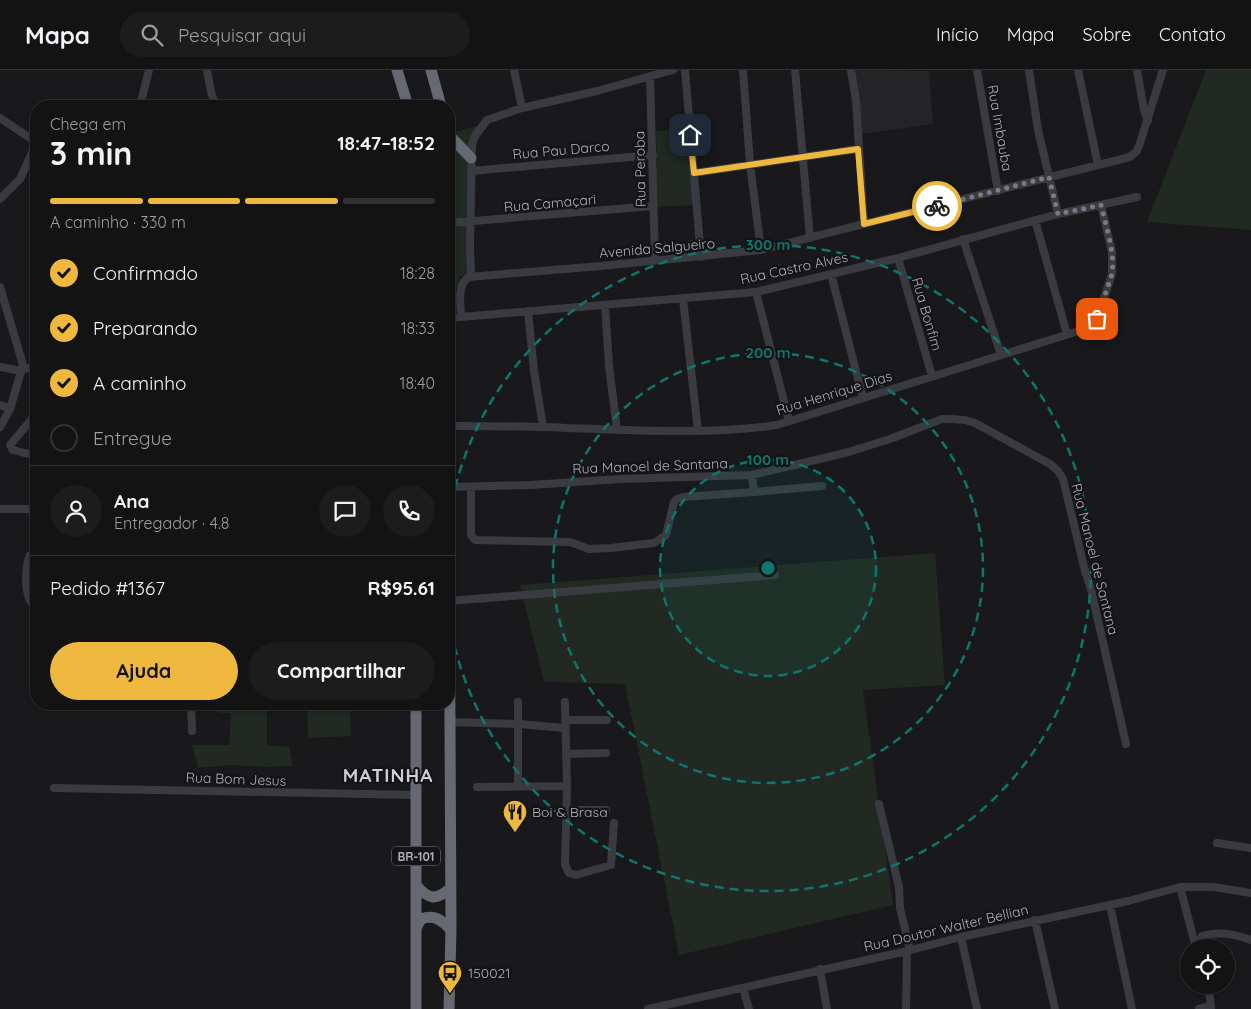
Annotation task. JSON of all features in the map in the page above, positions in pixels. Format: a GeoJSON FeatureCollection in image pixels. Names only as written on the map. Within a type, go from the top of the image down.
{"type":"FeatureCollection","features":[{"type":"Feature","properties":{"kind":"highway"},"geometry":{"type":"LineString","coordinates":[[397,70],[406,100]]}},
{"type":"Feature","properties":{"kind":"highway"},"geometry":{"type":"LineString","coordinates":[[431,70],[439,100]]}},
{"type":"Feature","properties":{"kind":"highway"},"geometry":{"type":"LineString","coordinates":[[455,141],[471,158]]}},
{"type":"Feature","properties":{"kind":"highway","name":"BR-101"},"geometry":{"type":"LineString","coordinates":[[416,710],[416,1009]]}},
{"type":"Feature","properties":{"kind":"highway","name":"BR-101"},"geometry":{"type":"LineString","coordinates":[[449,710],[451,930],[449,1009]]}},
{"type":"Feature","properties":{"kind":"highway"},"geometry":{"type":"LineString","coordinates":[[416,885],[427,896],[433,898],[440,896],[450,888]]}},
{"type":"Feature","properties":{"kind":"highway"},"geometry":{"type":"LineString","coordinates":[[416,928],[421,919],[433,917],[442,921],[451,930]]}},
{"type":"Feature","properties":{"kind":"street"},"geometry":{"type":"LineString","coordinates":[[142,100],[149,70]]}},
{"type":"Feature","properties":{"kind":"street"},"geometry":{"type":"LineString","coordinates":[[207,70],[214,100]]}},
{"type":"Feature","properties":{"kind":"street"},"geometry":{"type":"LineString","coordinates":[[514,70],[522,108]]}},
{"type":"Feature","properties":{"kind":"street"},"geometry":{"type":"LineString","coordinates":[[461,317],[461,287],[467,277],[471,276],[472,144],[475,136],[487,120],[522,108],[673,70]]}},
{"type":"Feature","properties":{"kind":"street"},"geometry":{"type":"LineString","coordinates":[[685,70],[701,257]]}},
{"type":"Feature","properties":{"kind":"street"},"geometry":{"type":"LineString","coordinates":[[743,70],[750,164],[760,250]]}},
{"type":"Feature","properties":{"kind":"street"},"geometry":{"type":"LineString","coordinates":[[795,70],[810,238]]}},
{"type":"Feature","properties":{"kind":"street"},"geometry":{"type":"LineString","coordinates":[[851,70],[856,101],[864,224]]}},
{"type":"Feature","properties":{"kind":"street","name":"Rua Imbauba"},"geometry":{"type":"LineString","coordinates":[[978,70],[998,191]]}},
{"type":"Feature","properties":{"kind":"street"},"geometry":{"type":"LineString","coordinates":[[1029,70],[1038,130],[1058,214]]}},
{"type":"Feature","properties":{"kind":"street"},"geometry":{"type":"LineString","coordinates":[[1078,70],[1098,165]]}},
{"type":"Feature","properties":{"kind":"street"},"geometry":{"type":"LineString","coordinates":[[1137,70],[1144,110],[1148,121]]}},
{"type":"Feature","properties":{"kind":"street"},"geometry":{"type":"LineString","coordinates":[[1148,121],[1164,70]]}},
{"type":"Feature","properties":{"kind":"street","name":"Rua Peroba"},"geometry":{"type":"LineString","coordinates":[[650,77],[655,260]]}},
{"type":"Feature","properties":{"kind":"street"},"geometry":{"type":"LineString","coordinates":[[0,118],[30,139]]}},
{"type":"Feature","properties":{"kind":"street","name":"Avenida Salgueiro"},"geometry":{"type":"LineString","coordinates":[[471,276],[601,266],[760,250],[998,191],[1133,155],[1137,151],[1148,121]]}},
{"type":"Feature","properties":{"kind":"street"},"geometry":{"type":"LineString","coordinates":[[694,173],[858,149]]}},
{"type":"Feature","properties":{"kind":"street","name":"Rua Pau Darco"},"geometry":{"type":"LineString","coordinates":[[471,171],[653,154]]}},
{"type":"Feature","properties":{"kind":"street"},"geometry":{"type":"LineString","coordinates":[[0,199],[3,190],[20,179],[30,156]]}},
{"type":"Feature","properties":{"kind":"street","name":"Rua Castro Alves"},"geometry":{"type":"LineString","coordinates":[[455,318],[756,292],[898,258],[1058,214],[1137,197]]}},
{"type":"Feature","properties":{"kind":"street","name":"Rua Henrique Dias"},"geometry":{"type":"LineString","coordinates":[[455,426],[543,427],[654,432],[737,430],[777,425],[1085,329],[1095,323],[1112,274],[1112,252],[1101,205]]}},
{"type":"Feature","properties":{"kind":"street","name":"Rua Camaçari"},"geometry":{"type":"LineString","coordinates":[[455,223],[653,206]]}},
{"type":"Feature","properties":{"kind":"street"},"geometry":{"type":"LineString","coordinates":[[1035,220],[1067,334]]}},
{"type":"Feature","properties":{"kind":"street"},"geometry":{"type":"LineString","coordinates":[[963,239],[1001,355]]}},
{"type":"Feature","properties":{"kind":"street","name":"Rua Bonfim"},"geometry":{"type":"LineString","coordinates":[[898,258],[932,376]]}},
{"type":"Feature","properties":{"kind":"street"},"geometry":{"type":"LineString","coordinates":[[831,274],[863,398]]}},
{"type":"Feature","properties":{"kind":"street"},"geometry":{"type":"LineString","coordinates":[[0,287],[23,361],[10,409],[0,427]]}},
{"type":"Feature","properties":{"kind":"street"},"geometry":{"type":"LineString","coordinates":[[756,292],[789,421]]}},
{"type":"Feature","properties":{"kind":"street"},"geometry":{"type":"LineString","coordinates":[[683,299],[698,431]]}},
{"type":"Feature","properties":{"kind":"street"},"geometry":{"type":"LineString","coordinates":[[606,305],[609,366],[617,430]]}},
{"type":"Feature","properties":{"kind":"street"},"geometry":{"type":"LineString","coordinates":[[528,311],[534,371],[543,427]]}},
{"type":"Feature","properties":{"kind":"street"},"geometry":{"type":"LineString","coordinates":[[0,368],[22,370],[30,368]]}},
{"type":"Feature","properties":{"kind":"street"},"geometry":{"type":"LineString","coordinates":[[0,405],[10,409]]}},
{"type":"Feature","properties":{"kind":"street","name":"Rua Manoel de Santana"},"geometry":{"type":"LineString","coordinates":[[455,487],[752,475],[845,453],[942,420],[965,420],[975,423],[1050,464],[1058,471],[1062,479],[1091,589],[1126,744]]}},
{"type":"Feature","properties":{"kind":"street"},"geometry":{"type":"LineString","coordinates":[[30,421],[10,445],[13,450],[30,454]]}},
{"type":"Feature","properties":{"kind":"street"},"geometry":{"type":"LineString","coordinates":[[752,475],[754,492]]}},
{"type":"Feature","properties":{"kind":"street"},"geometry":{"type":"LineString","coordinates":[[471,487],[471,535],[475,540],[570,542],[589,549],[657,542],[666,535],[674,502],[683,497],[822,486]]}},
{"type":"Feature","properties":{"kind":"street"},"geometry":{"type":"LineString","coordinates":[[0,508],[30,509]]}},
{"type":"Feature","properties":{"kind":"street"},"geometry":{"type":"LineString","coordinates":[[30,555],[27,572],[28,598],[30,602]]}},
{"type":"Feature","properties":{"kind":"street"},"geometry":{"type":"LineString","coordinates":[[455,601],[775,575]]}},
{"type":"Feature","properties":{"kind":"street"},"geometry":{"type":"LineString","coordinates":[[518,702],[518,786]]}},
{"type":"Feature","properties":{"kind":"street"},"geometry":{"type":"LineString","coordinates":[[565,702],[566,870],[572,875],[611,865],[614,823]]}},
{"type":"Feature","properties":{"kind":"street"},"geometry":{"type":"LineString","coordinates":[[191,710],[192,731]]}},
{"type":"Feature","properties":{"kind":"street"},"geometry":{"type":"LineString","coordinates":[[449,722],[565,724],[607,720]]}},
{"type":"Feature","properties":{"kind":"street"},"geometry":{"type":"LineString","coordinates":[[566,754],[606,753]]}},
{"type":"Feature","properties":{"kind":"street"},"geometry":{"type":"LineString","coordinates":[[477,788],[567,786]]}},
{"type":"Feature","properties":{"kind":"street","name":"Rua Bom Jesus"},"geometry":{"type":"LineString","coordinates":[[54,788],[416,795]]}},
{"type":"Feature","properties":{"kind":"street"},"geometry":{"type":"LineString","coordinates":[[879,804],[900,887],[900,908],[908,950],[906,1009]]}},
{"type":"Feature","properties":{"kind":"street"},"geometry":{"type":"LineString","coordinates":[[566,810],[606,810]]}},
{"type":"Feature","properties":{"kind":"street"},"geometry":{"type":"LineString","coordinates":[[1217,843],[1251,848]]}},
{"type":"Feature","properties":{"kind":"street"},"geometry":{"type":"LineString","coordinates":[[1180,887],[1194,939]]}},
{"type":"Feature","properties":{"kind":"street","name":"Rua Doutor Walter Bellian"},"geometry":{"type":"LineString","coordinates":[[648,1009],[672,1006],[820,969],[1035,920],[1110,905],[1180,887],[1214,887],[1251,893]]}},
{"type":"Feature","properties":{"kind":"street"},"geometry":{"type":"LineString","coordinates":[[1110,905],[1132,1009]]}},
{"type":"Feature","properties":{"kind":"street"},"geometry":{"type":"LineString","coordinates":[[1035,920],[1055,1009]]}},
{"type":"Feature","properties":{"kind":"street"},"geometry":{"type":"LineString","coordinates":[[1200,939],[1202,936],[1216,932],[1234,934],[1251,940]]}},
{"type":"Feature","properties":{"kind":"street"},"geometry":{"type":"LineString","coordinates":[[961,937],[977,1009]]}},
{"type":"Feature","properties":{"kind":"street"},"geometry":{"type":"LineString","coordinates":[[820,969],[827,1009]]}},
{"type":"Feature","properties":{"kind":"street"},"geometry":{"type":"LineString","coordinates":[[743,988],[750,1009]]}},
{"type":"Feature","properties":{"kind":"street"},"geometry":{"type":"LineString","coordinates":[[1199,1009],[1211,1008],[1209,994]]}},
{"type":"Feature","properties":{"kind":"shaded area"},"geometry":{"type":"Polygon","coordinates":[[[855,70],[929,71],[933,124],[861,134],[855,70]]]}},
{"type":"Feature","properties":{"kind":"shaded area"},"geometry":{"type":"Polygon","coordinates":[[[1206,70],[1251,70],[1251,230],[1147,222],[1206,70]]]}},
{"type":"Feature","properties":{"kind":"shaded area"},"geometry":{"type":"Polygon","coordinates":[[[480,125],[470,143],[466,221],[467,274],[459,277],[458,287],[455,288],[455,132],[480,125]]]}},
{"type":"Feature","properties":{"kind":"shaded area"},"geometry":{"type":"Polygon","coordinates":[[[685,129],[688,164],[692,164],[697,205],[651,207],[652,169],[657,168],[656,131],[685,129]]]}},
{"type":"Feature","properties":{"kind":"shaded area"},"geometry":{"type":"Polygon","coordinates":[[[935,553],[945,685],[863,690],[893,905],[679,955],[625,684],[544,682],[520,585],[935,553]]]}},
{"type":"Feature","properties":{"kind":"shaded area"},"geometry":{"type":"Polygon","coordinates":[[[218,710],[267,710],[267,745],[289,747],[293,766],[230,765],[198,768],[192,745],[229,745],[231,713],[218,713],[218,710]]]}},
{"type":"Feature","properties":{"kind":"shaded area"},"geometry":{"type":"Polygon","coordinates":[[[307,710],[350,710],[351,736],[308,738],[307,710]]]}},
{"type":"Feature","properties":{"kind":"way so far"},"geometry":{"type":"LineString","coordinates":[[937,206],[1049,177],[1058,214],[1101,205],[1112,252],[1113,267],[1097,319]]}},
{"type":"Feature","properties":{"kind":"place","name":"Boi & Brasa"},"geometry":{"type":"Point","coordinates":[515,833]}},
{"type":"Feature","properties":{"kind":"place","name":"150021"},"geometry":{"type":"Point","coordinates":[450,994]}},
{"type":"Feature","properties":{"kind":"district","name":"MATINHA"},"geometry":{"type":"Point","coordinates":[388,775]}},
{"type":"Feature","properties":{"kind":"route"},"geometry":{"type":"LineString","coordinates":[[690,135],[694,173],[858,149],[864,224],[937,206]]}}]}
